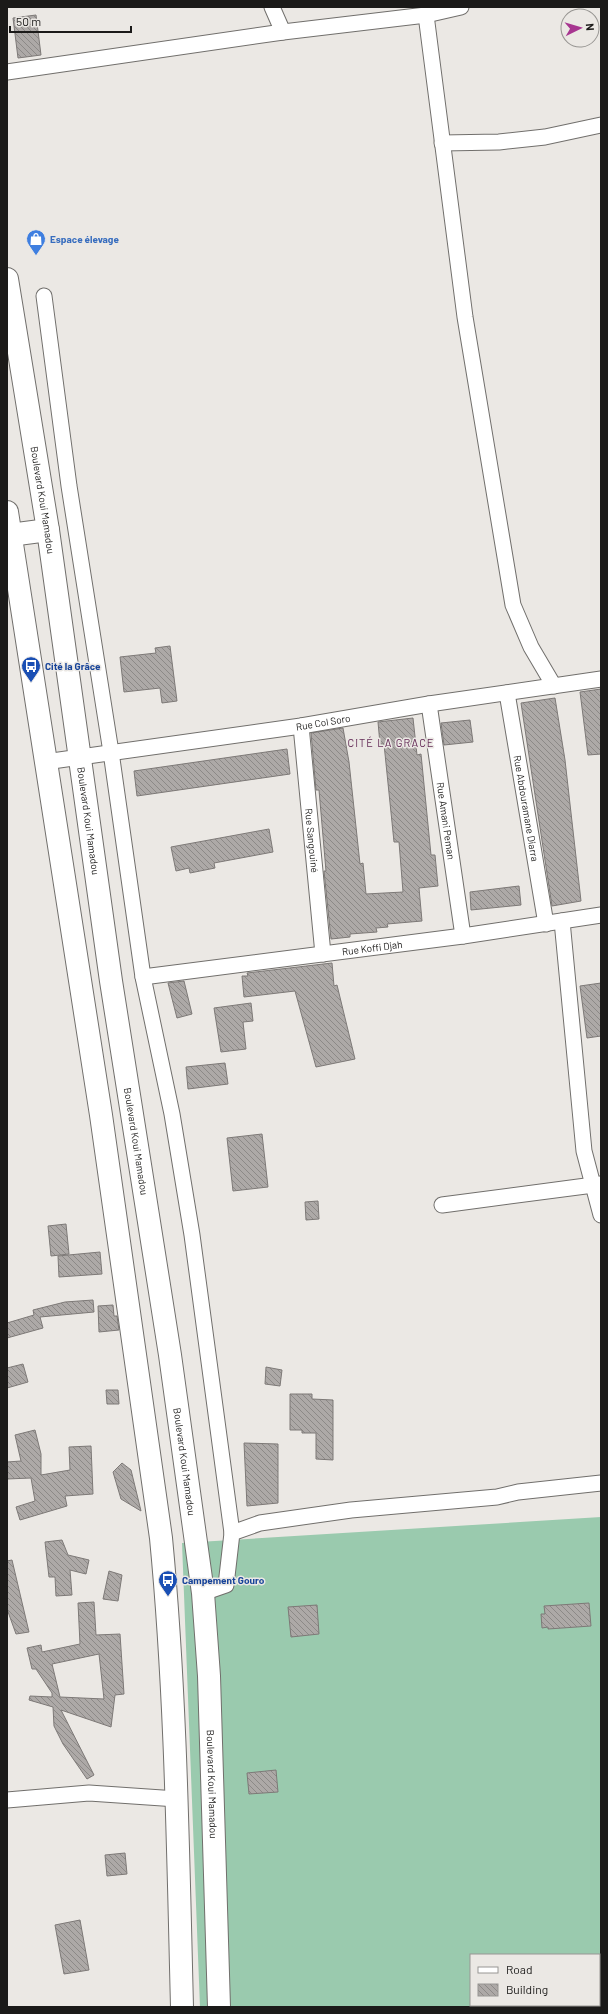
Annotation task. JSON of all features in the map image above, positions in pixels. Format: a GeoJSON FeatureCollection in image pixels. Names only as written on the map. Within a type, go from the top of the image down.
{"type":"FeatureCollection","features":[{"type":"Feature","properties":{"kind":"main road","name":"Boulevard Koui Mamadou"},"geometry":{"type":"LineString","coordinates":[[7,279],[48,530],[111,982],[170,1355],[203,1593],[209,1676],[219,2007]]}},
{"type":"Feature","properties":{"kind":"main road"},"geometry":{"type":"LineString","coordinates":[[7,512],[8,535],[101,1115],[161,1538],[167,1601],[177,1799],[182,2007]]}},
{"type":"Feature","properties":{"kind":"main road"},"geometry":{"type":"LineString","coordinates":[[8,535],[48,530]]}},
{"type":"Feature","properties":{"kind":"street"},"geometry":{"type":"LineString","coordinates":[[272,7],[283,32]]}},
{"type":"Feature","properties":{"kind":"street"},"geometry":{"type":"LineString","coordinates":[[7,72],[283,32],[426,16],[460,7]]}},
{"type":"Feature","properties":{"kind":"street"},"geometry":{"type":"LineString","coordinates":[[426,16],[464,317],[513,604],[531,647],[554,686]]}},
{"type":"Feature","properties":{"kind":"street"},"geometry":{"type":"LineString","coordinates":[[442,143],[498,142],[545,136],[601,125]]}},
{"type":"Feature","properties":{"kind":"street"},"geometry":{"type":"LineString","coordinates":[[44,296],[69,486],[111,752],[143,977],[174,1122],[193,1243],[232,1533],[226,1585],[203,1593]]}},
{"type":"Feature","properties":{"kind":"street","name":"Rue Col Soro"},"geometry":{"type":"LineString","coordinates":[[45,762],[301,726],[429,704],[601,679]]}},
{"type":"Feature","properties":{"kind":"street","name":"Rue Abdouramane Diarra"},"geometry":{"type":"LineString","coordinates":[[506,693],[546,924]]}},
{"type":"Feature","properties":{"kind":"street","name":"Rue Amani Peman"},"geometry":{"type":"LineString","coordinates":[[429,704],[463,936]]}},
{"type":"Feature","properties":{"kind":"street","name":"Rue Sangouiné"},"geometry":{"type":"LineString","coordinates":[[301,726],[323,954]]}},
{"type":"Feature","properties":{"kind":"street","name":"Rue Koffi Djah"},"geometry":{"type":"LineString","coordinates":[[143,977],[463,936],[601,915]]}},
{"type":"Feature","properties":{"kind":"street"},"geometry":{"type":"LineString","coordinates":[[562,921],[584,1151],[597,1184],[601,1215]]}},
{"type":"Feature","properties":{"kind":"street"},"geometry":{"type":"LineString","coordinates":[[442,1205],[597,1184]]}},
{"type":"Feature","properties":{"kind":"street"},"geometry":{"type":"LineString","coordinates":[[232,1533],[260,1523],[351,1510],[497,1496],[518,1492],[601,1483]]}},
{"type":"Feature","properties":{"kind":"street"},"geometry":{"type":"LineString","coordinates":[[7,1800],[89,1793],[177,1799]]}},
{"type":"Feature","properties":{"kind":"green space"},"geometry":{"type":"Polygon","coordinates":[[[601,1517],[601,2007],[200,2007],[182,1543],[601,1517]]]}},
{"type":"Feature","properties":{"kind":"building"},"geometry":{"type":"Polygon","coordinates":[[[36,15],[41,55],[18,58],[13,18],[36,15]]]}},
{"type":"Feature","properties":{"kind":"building"},"geometry":{"type":"Polygon","coordinates":[[[170,646],[177,701],[162,703],[160,688],[124,692],[120,657],[156,653],[155,648],[170,646]]]}},
{"type":"Feature","properties":{"kind":"building"},"geometry":{"type":"Polygon","coordinates":[[[601,689],[601,754],[588,755],[580,692],[601,689]]]}},
{"type":"Feature","properties":{"kind":"building"},"geometry":{"type":"Polygon","coordinates":[[[555,698],[565,760],[581,901],[552,906],[521,703],[555,698]]]}},
{"type":"Feature","properties":{"kind":"building"},"geometry":{"type":"Polygon","coordinates":[[[413,718],[417,755],[421,754],[431,855],[435,855],[438,886],[419,888],[422,921],[387,924],[388,927],[376,928],[377,932],[350,934],[350,937],[331,939],[324,871],[326,871],[319,790],[316,790],[311,733],[343,728],[349,762],[360,864],[363,863],[366,894],[403,892],[399,842],[394,842],[384,744],[380,744],[378,722],[413,718]]]}},
{"type":"Feature","properties":{"kind":"building"},"geometry":{"type":"Polygon","coordinates":[[[470,720],[473,742],[444,745],[441,723],[470,720]]]}},
{"type":"Feature","properties":{"kind":"building"},"geometry":{"type":"Polygon","coordinates":[[[287,749],[290,774],[137,796],[134,771],[287,749]]]}},
{"type":"Feature","properties":{"kind":"building"},"geometry":{"type":"Polygon","coordinates":[[[269,829],[273,852],[214,863],[215,868],[190,873],[189,868],[176,871],[171,847],[269,829]]]}},
{"type":"Feature","properties":{"kind":"building"},"geometry":{"type":"Polygon","coordinates":[[[519,886],[521,905],[471,910],[470,892],[519,886]]]}},
{"type":"Feature","properties":{"kind":"building"},"geometry":{"type":"Polygon","coordinates":[[[332,963],[334,986],[337,985],[355,1059],[316,1067],[295,991],[244,997],[242,976],[248,976],[247,973],[332,963]]]}},
{"type":"Feature","properties":{"kind":"building"},"geometry":{"type":"Polygon","coordinates":[[[184,981],[192,1014],[177,1018],[168,983],[184,981]]]}},
{"type":"Feature","properties":{"kind":"building"},"geometry":{"type":"Polygon","coordinates":[[[601,983],[601,1036],[587,1038],[580,986],[601,983]]]}},
{"type":"Feature","properties":{"kind":"building"},"geometry":{"type":"Polygon","coordinates":[[[251,1003],[253,1021],[243,1022],[246,1049],[221,1052],[214,1008],[251,1003]]]}},
{"type":"Feature","properties":{"kind":"building"},"geometry":{"type":"Polygon","coordinates":[[[225,1063],[228,1084],[188,1089],[186,1067],[225,1063]]]}},
{"type":"Feature","properties":{"kind":"building"},"geometry":{"type":"Polygon","coordinates":[[[262,1134],[268,1187],[233,1191],[227,1138],[262,1134]]]}},
{"type":"Feature","properties":{"kind":"building"},"geometry":{"type":"Polygon","coordinates":[[[318,1201],[319,1219],[306,1220],[305,1202],[318,1201]]]}},
{"type":"Feature","properties":{"kind":"building"},"geometry":{"type":"Polygon","coordinates":[[[66,1224],[69,1254],[51,1256],[48,1226],[66,1224]]]}},
{"type":"Feature","properties":{"kind":"building"},"geometry":{"type":"Polygon","coordinates":[[[100,1252],[102,1274],[59,1277],[58,1256],[100,1252]]]}},
{"type":"Feature","properties":{"kind":"building"},"geometry":{"type":"Polygon","coordinates":[[[93,1300],[94,1312],[40,1317],[43,1328],[7,1338],[7,1323],[34,1315],[33,1310],[65,1302],[93,1300]]]}},
{"type":"Feature","properties":{"kind":"building"},"geometry":{"type":"Polygon","coordinates":[[[113,1305],[114,1316],[117,1316],[119,1330],[99,1332],[98,1306],[113,1305]]]}},
{"type":"Feature","properties":{"kind":"building"},"geometry":{"type":"Polygon","coordinates":[[[23,1364],[28,1382],[7,1388],[7,1368],[23,1364]]]}},
{"type":"Feature","properties":{"kind":"building"},"geometry":{"type":"Polygon","coordinates":[[[266,1367],[282,1370],[280,1386],[265,1384],[266,1367]]]}},
{"type":"Feature","properties":{"kind":"building"},"geometry":{"type":"Polygon","coordinates":[[[106,1390],[118,1390],[119,1404],[107,1404],[106,1390]]]}},
{"type":"Feature","properties":{"kind":"building"},"geometry":{"type":"Polygon","coordinates":[[[290,1394],[312,1394],[312,1399],[333,1400],[333,1460],[316,1459],[316,1433],[302,1433],[302,1430],[290,1430],[290,1394]]]}},
{"type":"Feature","properties":{"kind":"building"},"geometry":{"type":"Polygon","coordinates":[[[35,1430],[41,1454],[41,1475],[70,1470],[69,1447],[91,1446],[93,1494],[65,1496],[67,1506],[20,1520],[16,1507],[35,1501],[31,1478],[7,1479],[7,1462],[21,1461],[15,1435],[35,1430]]]}},
{"type":"Feature","properties":{"kind":"building"},"geometry":{"type":"Polygon","coordinates":[[[244,1443],[278,1444],[278,1503],[247,1506],[244,1443]]]}},
{"type":"Feature","properties":{"kind":"building"},"geometry":{"type":"Polygon","coordinates":[[[122,1463],[131,1470],[141,1511],[121,1499],[113,1472],[122,1463]]]}},
{"type":"Feature","properties":{"kind":"building"},"geometry":{"type":"Polygon","coordinates":[[[62,1540],[68,1555],[89,1560],[86,1574],[70,1570],[72,1595],[56,1596],[55,1577],[49,1577],[45,1542],[62,1540]]]}},
{"type":"Feature","properties":{"kind":"building"},"geometry":{"type":"Polygon","coordinates":[[[12,1560],[29,1632],[16,1634],[7,1609],[7,1561],[12,1560]]]}},
{"type":"Feature","properties":{"kind":"building"},"geometry":{"type":"Polygon","coordinates":[[[109,1571],[122,1575],[118,1601],[103,1599],[109,1571]]]}},
{"type":"Feature","properties":{"kind":"building"},"geometry":{"type":"Polygon","coordinates":[[[94,1602],[96,1635],[120,1634],[124,1694],[115,1695],[111,1727],[61,1710],[94,1775],[87,1779],[63,1744],[54,1726],[53,1707],[29,1700],[30,1696],[52,1697],[52,1693],[36,1669],[32,1669],[27,1648],[41,1645],[42,1652],[80,1644],[78,1603],[94,1602]],[[99,1654],[52,1664],[60,1697],[104,1699],[99,1654]]]}},
{"type":"Feature","properties":{"kind":"building"},"geometry":{"type":"Polygon","coordinates":[[[589,1603],[591,1626],[548,1629],[548,1627],[542,1628],[541,1614],[545,1614],[544,1606],[589,1603]]]}},
{"type":"Feature","properties":{"kind":"building"},"geometry":{"type":"Polygon","coordinates":[[[317,1605],[319,1634],[291,1637],[288,1607],[317,1605]]]}},
{"type":"Feature","properties":{"kind":"building"},"geometry":{"type":"Polygon","coordinates":[[[276,1770],[278,1792],[249,1794],[247,1773],[276,1770]]]}},
{"type":"Feature","properties":{"kind":"building"},"geometry":{"type":"Polygon","coordinates":[[[125,1853],[127,1874],[107,1876],[105,1855],[125,1853]]]}},
{"type":"Feature","properties":{"kind":"building"},"geometry":{"type":"Polygon","coordinates":[[[80,1920],[89,1970],[64,1974],[55,1925],[80,1920]]]}},
{"type":"Feature","properties":{"kind":"place","name":"Espace élevage"},"geometry":{"type":"Point","coordinates":[36,256]}},
{"type":"Feature","properties":{"kind":"place","name":"Cité la Grâce"},"geometry":{"type":"Point","coordinates":[31,683]}},
{"type":"Feature","properties":{"kind":"place","name":"Campement Gouro"},"geometry":{"type":"Point","coordinates":[168,1597]}},
{"type":"Feature","properties":{"kind":"district","name":"CITÉ LA GRACE"},"geometry":{"type":"Point","coordinates":[391,743]}}]}
